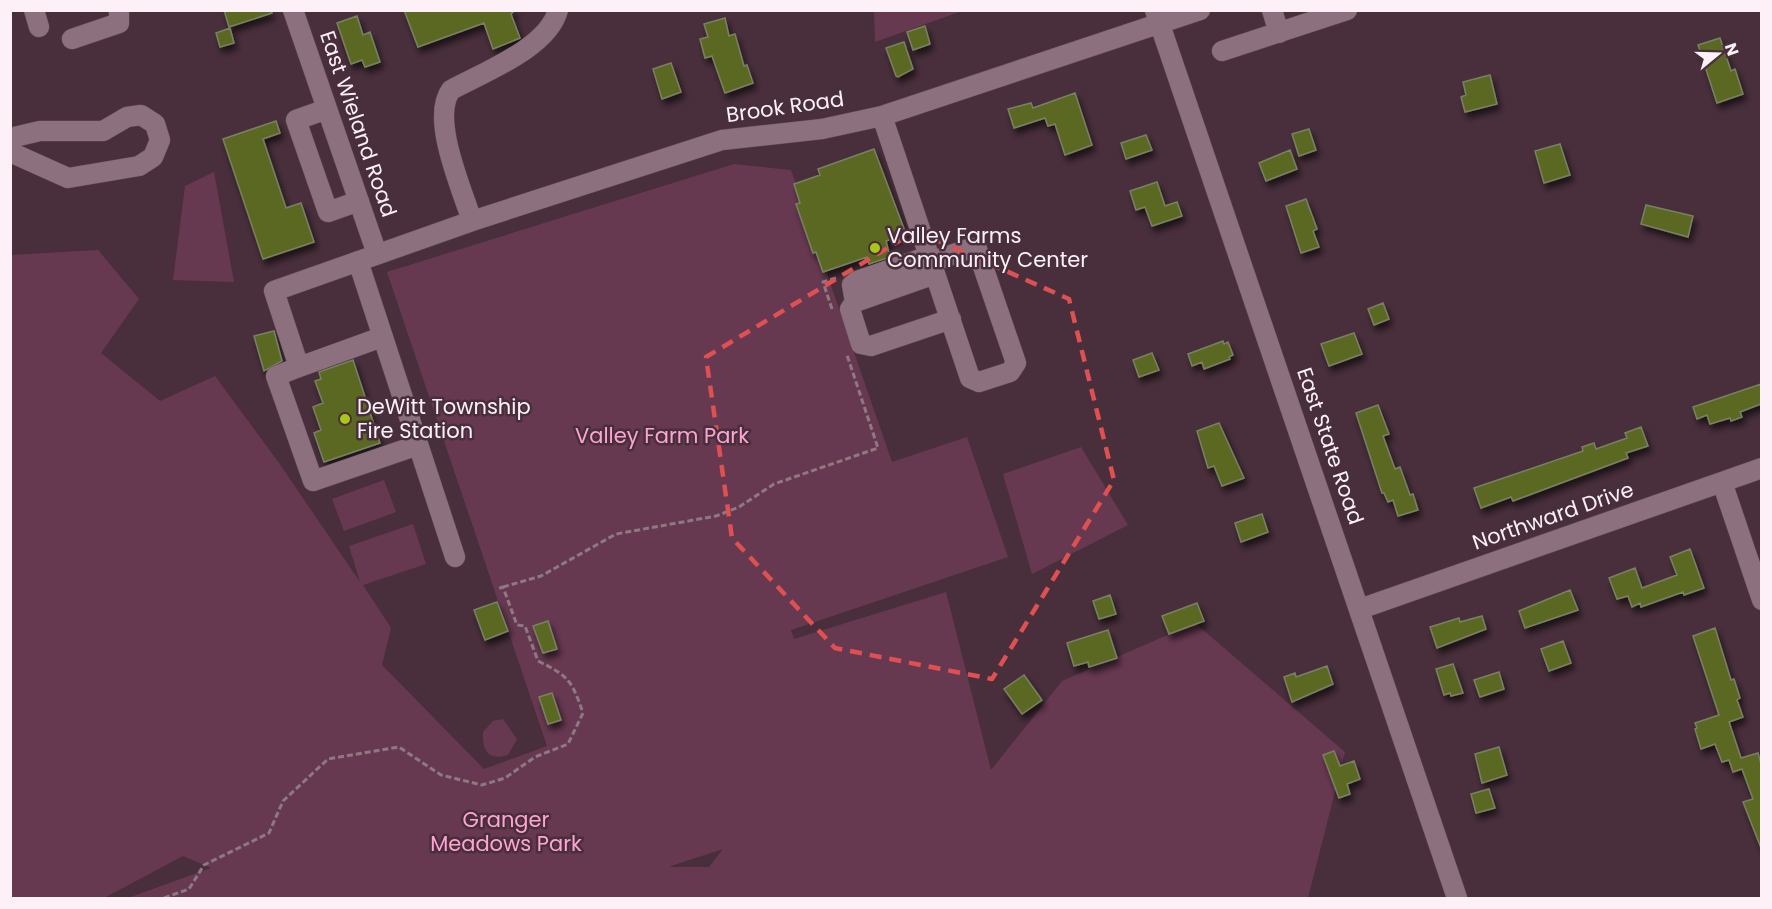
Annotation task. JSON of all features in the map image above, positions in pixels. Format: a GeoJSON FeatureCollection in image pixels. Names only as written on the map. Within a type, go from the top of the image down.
{"type":"FeatureCollection","features":[{"type":"Feature","properties":{"kind":"street"},"geometry":{"type":"LineString","coordinates":[[72,39],[119,23],[119,10]]}},
{"type":"Feature","properties":{"kind":"street","name":"East Wieland Road"},"geometry":{"type":"LineString","coordinates":[[292,10],[377,254]]}},
{"type":"Feature","properties":{"kind":"street"},"geometry":{"type":"LineString","coordinates":[[472,221],[442,119],[444,99],[451,90],[534,44],[549,29],[558,10]]}},
{"type":"Feature","properties":{"kind":"street","name":"Brook Road"},"geometry":{"type":"LineString","coordinates":[[299,367],[273,291],[472,221],[722,140],[822,129],[882,116],[1157,17],[1200,10]]}},
{"type":"Feature","properties":{"kind":"street"},"geometry":{"type":"LineString","coordinates":[[1272,10],[1279,33]]}},
{"type":"Feature","properties":{"kind":"street"},"geometry":{"type":"LineString","coordinates":[[1222,51],[1347,10]]}},
{"type":"Feature","properties":{"kind":"street","name":"East State Road"},"geometry":{"type":"LineString","coordinates":[[1157,17],[1457,898]]}},
{"type":"Feature","properties":{"kind":"street"},"geometry":{"type":"LineString","coordinates":[[327,109],[296,120],[328,212],[359,201]]}},
{"type":"Feature","properties":{"kind":"street"},"geometry":{"type":"LineString","coordinates":[[10,138],[40,131],[103,131],[127,117],[141,115],[155,124],[160,140],[153,157],[139,166],[68,178],[10,152]]}},
{"type":"Feature","properties":{"kind":"street"},"geometry":{"type":"LineString","coordinates":[[882,116],[932,264],[951,319],[970,378],[979,382],[1010,372],[1016,363],[977,249],[970,248],[932,264],[856,281],[852,285],[855,302],[850,309],[861,344],[871,346],[951,319]]}},
{"type":"Feature","properties":{"kind":"street"},"geometry":{"type":"LineString","coordinates":[[358,261],[455,557]]}},
{"type":"Feature","properties":{"kind":"street"},"geometry":{"type":"LineString","coordinates":[[382,337],[276,376],[313,481],[418,445]]}},
{"type":"Feature","properties":{"kind":"street","name":"Northward Drive"},"geometry":{"type":"LineString","coordinates":[[1360,609],[1761,468]]}},
{"type":"Feature","properties":{"kind":"street"},"geometry":{"type":"LineString","coordinates":[[1722,482],[1761,600]]}},
{"type":"Feature","properties":{"kind":"path"},"geometry":{"type":"LineString","coordinates":[[497,589],[541,576],[616,534],[716,516],[739,507],[774,484],[878,448]]}},
{"type":"Feature","properties":{"kind":"path"},"geometry":{"type":"LineString","coordinates":[[164,898],[189,889],[204,865],[269,833],[283,801],[328,759],[399,747],[441,775],[482,785],[506,778],[535,757],[568,744],[583,713],[573,683],[563,673],[538,661],[525,626],[518,625],[503,587]]}},
{"type":"Feature","properties":{"kind":"highlighted area"},"geometry":{"type":"Polygon","coordinates":[[[916,231],[1069,299],[1114,480],[992,679],[835,648],[732,538],[706,357],[916,231]]]}},
{"type":"Feature","properties":{"kind":"green space"},"geometry":{"type":"Polygon","coordinates":[[[962,10],[875,42],[874,11],[962,10]]]}},
{"type":"Feature","properties":{"kind":"green space"},"geometry":{"type":"Polygon","coordinates":[[[734,164],[791,170],[892,462],[967,437],[1008,557],[791,630],[794,639],[946,592],[991,770],[1062,681],[1195,623],[1345,752],[1308,898],[128,898],[211,868],[183,856],[104,898],[11,898],[11,255],[98,250],[139,299],[101,353],[160,401],[215,376],[279,463],[360,582],[349,546],[413,524],[426,564],[363,585],[391,628],[382,665],[484,769],[547,746],[387,272],[734,164]],[[723,849],[671,866],[671,867],[709,867],[723,849]]]}},
{"type":"Feature","properties":{"kind":"green space"},"geometry":{"type":"Polygon","coordinates":[[[214,172],[234,282],[173,280],[185,186],[214,172]]]}},
{"type":"Feature","properties":{"kind":"green space"},"geometry":{"type":"Polygon","coordinates":[[[1081,447],[1128,525],[1032,574],[1003,474],[1081,447]]]}},
{"type":"Feature","properties":{"kind":"green space"},"geometry":{"type":"Polygon","coordinates":[[[384,480],[396,512],[344,531],[332,499],[384,480]]]}},
{"type":"Feature","properties":{"kind":"green space"},"geometry":{"type":"Polygon","coordinates":[[[503,719],[517,739],[508,755],[496,757],[485,749],[483,732],[493,721],[503,719]]]}},
{"type":"Feature","properties":{"kind":"building"},"geometry":{"type":"Polygon","coordinates":[[[224,10],[271,10],[272,13],[229,27],[224,10]]]}},
{"type":"Feature","properties":{"kind":"building"},"geometry":{"type":"Polygon","coordinates":[[[404,10],[515,10],[511,14],[520,38],[493,49],[484,23],[418,47],[404,10]]]}},
{"type":"Feature","properties":{"kind":"building"},"geometry":{"type":"Polygon","coordinates":[[[357,16],[363,35],[370,32],[380,62],[365,67],[362,60],[351,64],[337,23],[357,16]]]}},
{"type":"Feature","properties":{"kind":"building"},"geometry":{"type":"Polygon","coordinates":[[[725,18],[729,36],[735,34],[744,66],[747,65],[753,83],[725,93],[712,56],[705,58],[700,39],[708,37],[704,24],[725,18]]]}},
{"type":"Feature","properties":{"kind":"building"},"geometry":{"type":"Polygon","coordinates":[[[925,26],[930,44],[913,50],[907,32],[925,26]]]}},
{"type":"Feature","properties":{"kind":"building"},"geometry":{"type":"Polygon","coordinates":[[[230,28],[234,43],[220,47],[216,33],[230,28]]]}},
{"type":"Feature","properties":{"kind":"building"},"geometry":{"type":"Polygon","coordinates":[[[1720,38],[1731,71],[1735,69],[1743,94],[1717,103],[1698,45],[1720,38]]]}},
{"type":"Feature","properties":{"kind":"building"},"geometry":{"type":"Polygon","coordinates":[[[904,42],[913,69],[898,77],[886,48],[904,42]]]}},
{"type":"Feature","properties":{"kind":"building"},"geometry":{"type":"Polygon","coordinates":[[[671,63],[681,92],[662,99],[653,69],[671,63]]]}},
{"type":"Feature","properties":{"kind":"building"},"geometry":{"type":"Polygon","coordinates":[[[1490,75],[1497,104],[1465,112],[1461,97],[1466,95],[1463,82],[1490,75]]]}},
{"type":"Feature","properties":{"kind":"building"},"geometry":{"type":"Polygon","coordinates":[[[1075,93],[1092,145],[1065,155],[1055,124],[1048,126],[1045,118],[1014,128],[1008,109],[1031,103],[1033,108],[1075,93]]]}},
{"type":"Feature","properties":{"kind":"building"},"geometry":{"type":"Polygon","coordinates":[[[276,121],[280,133],[263,139],[286,208],[301,203],[314,242],[263,259],[223,139],[276,121]]]}},
{"type":"Feature","properties":{"kind":"building"},"geometry":{"type":"Polygon","coordinates":[[[1309,129],[1316,150],[1299,156],[1292,134],[1309,129]]]}},
{"type":"Feature","properties":{"kind":"building"},"geometry":{"type":"Polygon","coordinates":[[[1146,135],[1152,150],[1126,159],[1121,143],[1146,135]]]}},
{"type":"Feature","properties":{"kind":"building"},"geometry":{"type":"Polygon","coordinates":[[[1560,144],[1570,175],[1544,183],[1535,151],[1560,144]]]}},
{"type":"Feature","properties":{"kind":"building"},"geometry":{"type":"Polygon","coordinates":[[[874,149],[906,234],[886,241],[890,257],[869,264],[867,257],[823,272],[816,252],[813,253],[796,204],[800,203],[794,184],[820,175],[818,169],[874,149]]]}},
{"type":"Feature","properties":{"kind":"building"},"geometry":{"type":"Polygon","coordinates":[[[1290,150],[1297,169],[1266,181],[1259,163],[1290,150]]]}},
{"type":"Feature","properties":{"kind":"building"},"geometry":{"type":"Polygon","coordinates":[[[1157,182],[1165,206],[1177,202],[1182,216],[1152,226],[1145,207],[1136,210],[1130,191],[1157,182]]]}},
{"type":"Feature","properties":{"kind":"building"},"geometry":{"type":"Polygon","coordinates":[[[1306,199],[1317,229],[1313,231],[1319,247],[1301,253],[1286,206],[1306,199]]]}},
{"type":"Feature","properties":{"kind":"building"},"geometry":{"type":"Polygon","coordinates":[[[1646,205],[1693,216],[1688,237],[1641,224],[1646,205]]]}},
{"type":"Feature","properties":{"kind":"building"},"geometry":{"type":"Polygon","coordinates":[[[1383,303],[1389,319],[1374,325],[1368,309],[1383,303]]]}},
{"type":"Feature","properties":{"kind":"building"},"geometry":{"type":"Polygon","coordinates":[[[274,331],[282,361],[264,371],[254,336],[274,331]]]}},
{"type":"Feature","properties":{"kind":"building"},"geometry":{"type":"Polygon","coordinates":[[[1354,333],[1362,354],[1329,366],[1321,344],[1354,333]]]}},
{"type":"Feature","properties":{"kind":"building"},"geometry":{"type":"Polygon","coordinates":[[[1223,341],[1224,344],[1228,342],[1233,355],[1229,357],[1230,359],[1204,369],[1202,362],[1192,366],[1188,354],[1223,341]]]}},
{"type":"Feature","properties":{"kind":"building"},"geometry":{"type":"Polygon","coordinates":[[[1152,353],[1159,370],[1139,377],[1133,360],[1152,353]]]}},
{"type":"Feature","properties":{"kind":"building"},"geometry":{"type":"Polygon","coordinates":[[[353,360],[380,443],[324,462],[314,433],[321,430],[313,407],[323,403],[315,381],[321,379],[319,372],[353,360]]]}},
{"type":"Feature","properties":{"kind":"building"},"geometry":{"type":"Polygon","coordinates":[[[1761,384],[1761,404],[1740,412],[1742,417],[1710,424],[1707,415],[1697,419],[1693,407],[1761,384]]]}},
{"type":"Feature","properties":{"kind":"building"},"geometry":{"type":"Polygon","coordinates":[[[1378,405],[1389,434],[1383,436],[1395,469],[1400,467],[1418,510],[1398,516],[1393,500],[1388,502],[1382,493],[1356,413],[1378,405]]]}},
{"type":"Feature","properties":{"kind":"building"},"geometry":{"type":"Polygon","coordinates":[[[1219,423],[1244,478],[1222,486],[1214,466],[1208,468],[1197,431],[1219,423]]]}},
{"type":"Feature","properties":{"kind":"building"},"geometry":{"type":"Polygon","coordinates":[[[1641,427],[1648,446],[1626,453],[1628,458],[1513,501],[1511,497],[1481,508],[1474,488],[1583,451],[1582,447],[1594,443],[1596,449],[1627,438],[1625,433],[1641,427]]]}},
{"type":"Feature","properties":{"kind":"building"},"geometry":{"type":"Polygon","coordinates":[[[1262,514],[1268,532],[1241,542],[1235,523],[1262,514]]]}},
{"type":"Feature","properties":{"kind":"building"},"geometry":{"type":"Polygon","coordinates":[[[1690,549],[1704,588],[1684,595],[1683,592],[1641,607],[1640,603],[1632,607],[1628,596],[1617,599],[1609,578],[1635,568],[1642,588],[1677,575],[1670,557],[1690,549]]]}},
{"type":"Feature","properties":{"kind":"building"},"geometry":{"type":"Polygon","coordinates":[[[1570,590],[1578,610],[1525,628],[1519,611],[1570,590]]]}},
{"type":"Feature","properties":{"kind":"building"},"geometry":{"type":"Polygon","coordinates":[[[1110,595],[1116,614],[1099,619],[1093,601],[1110,595]]]}},
{"type":"Feature","properties":{"kind":"building"},"geometry":{"type":"Polygon","coordinates":[[[497,602],[508,631],[485,640],[474,610],[497,602]]]}},
{"type":"Feature","properties":{"kind":"building"},"geometry":{"type":"Polygon","coordinates":[[[1197,603],[1204,621],[1169,634],[1162,616],[1197,603]]]}},
{"type":"Feature","properties":{"kind":"building"},"geometry":{"type":"Polygon","coordinates":[[[1482,616],[1486,629],[1437,648],[1430,627],[1459,618],[1460,622],[1482,616]]]}},
{"type":"Feature","properties":{"kind":"building"},"geometry":{"type":"Polygon","coordinates":[[[548,621],[557,649],[543,653],[533,626],[548,621]]]}},
{"type":"Feature","properties":{"kind":"building"},"geometry":{"type":"Polygon","coordinates":[[[1715,628],[1731,680],[1734,679],[1740,698],[1737,700],[1743,717],[1729,722],[1741,758],[1758,753],[1761,764],[1761,848],[1743,802],[1753,799],[1742,769],[1733,772],[1729,760],[1722,762],[1715,744],[1701,749],[1695,729],[1697,728],[1695,723],[1719,715],[1693,636],[1715,628]]]}},
{"type":"Feature","properties":{"kind":"building"},"geometry":{"type":"Polygon","coordinates":[[[1108,630],[1117,658],[1089,667],[1088,662],[1074,666],[1067,643],[1108,630]]]}},
{"type":"Feature","properties":{"kind":"building"},"geometry":{"type":"Polygon","coordinates":[[[1563,641],[1571,663],[1549,671],[1541,649],[1563,641]]]}},
{"type":"Feature","properties":{"kind":"building"},"geometry":{"type":"Polygon","coordinates":[[[1453,664],[1463,693],[1444,695],[1436,669],[1453,664]]]}},
{"type":"Feature","properties":{"kind":"building"},"geometry":{"type":"Polygon","coordinates":[[[1327,666],[1333,684],[1292,702],[1284,677],[1295,673],[1296,677],[1327,666]]]}},
{"type":"Feature","properties":{"kind":"building"},"geometry":{"type":"Polygon","coordinates":[[[1499,672],[1504,689],[1480,697],[1474,680],[1499,672]]]}},
{"type":"Feature","properties":{"kind":"building"},"geometry":{"type":"Polygon","coordinates":[[[1024,675],[1042,700],[1022,714],[1004,689],[1024,675]]]}},
{"type":"Feature","properties":{"kind":"building"},"geometry":{"type":"Polygon","coordinates":[[[552,693],[561,720],[548,724],[539,697],[552,693]]]}},
{"type":"Feature","properties":{"kind":"building"},"geometry":{"type":"Polygon","coordinates":[[[1499,747],[1507,775],[1482,783],[1475,754],[1499,747]]]}},
{"type":"Feature","properties":{"kind":"building"},"geometry":{"type":"Polygon","coordinates":[[[1334,751],[1340,766],[1354,761],[1360,779],[1347,784],[1350,794],[1339,798],[1323,755],[1334,751]]]}},
{"type":"Feature","properties":{"kind":"building"},"geometry":{"type":"Polygon","coordinates":[[[1489,789],[1495,808],[1476,813],[1471,794],[1489,789]]]}},
{"type":"Feature","properties":{"kind":"place","name":"Valley Farms Community Center"},"geometry":{"type":"Point","coordinates":[875,248]}},
{"type":"Feature","properties":{"kind":"place","name":"DeWitt Township Fire Station"},"geometry":{"type":"Point","coordinates":[345,419]}},
{"type":"Feature","properties":{"kind":"park label","name":"Valley Farm Park"},"geometry":{"type":"Point","coordinates":[662,436]}},
{"type":"Feature","properties":{"kind":"park label","name":"Granger Meadows Park"},"geometry":{"type":"Point","coordinates":[506,832]}}]}
